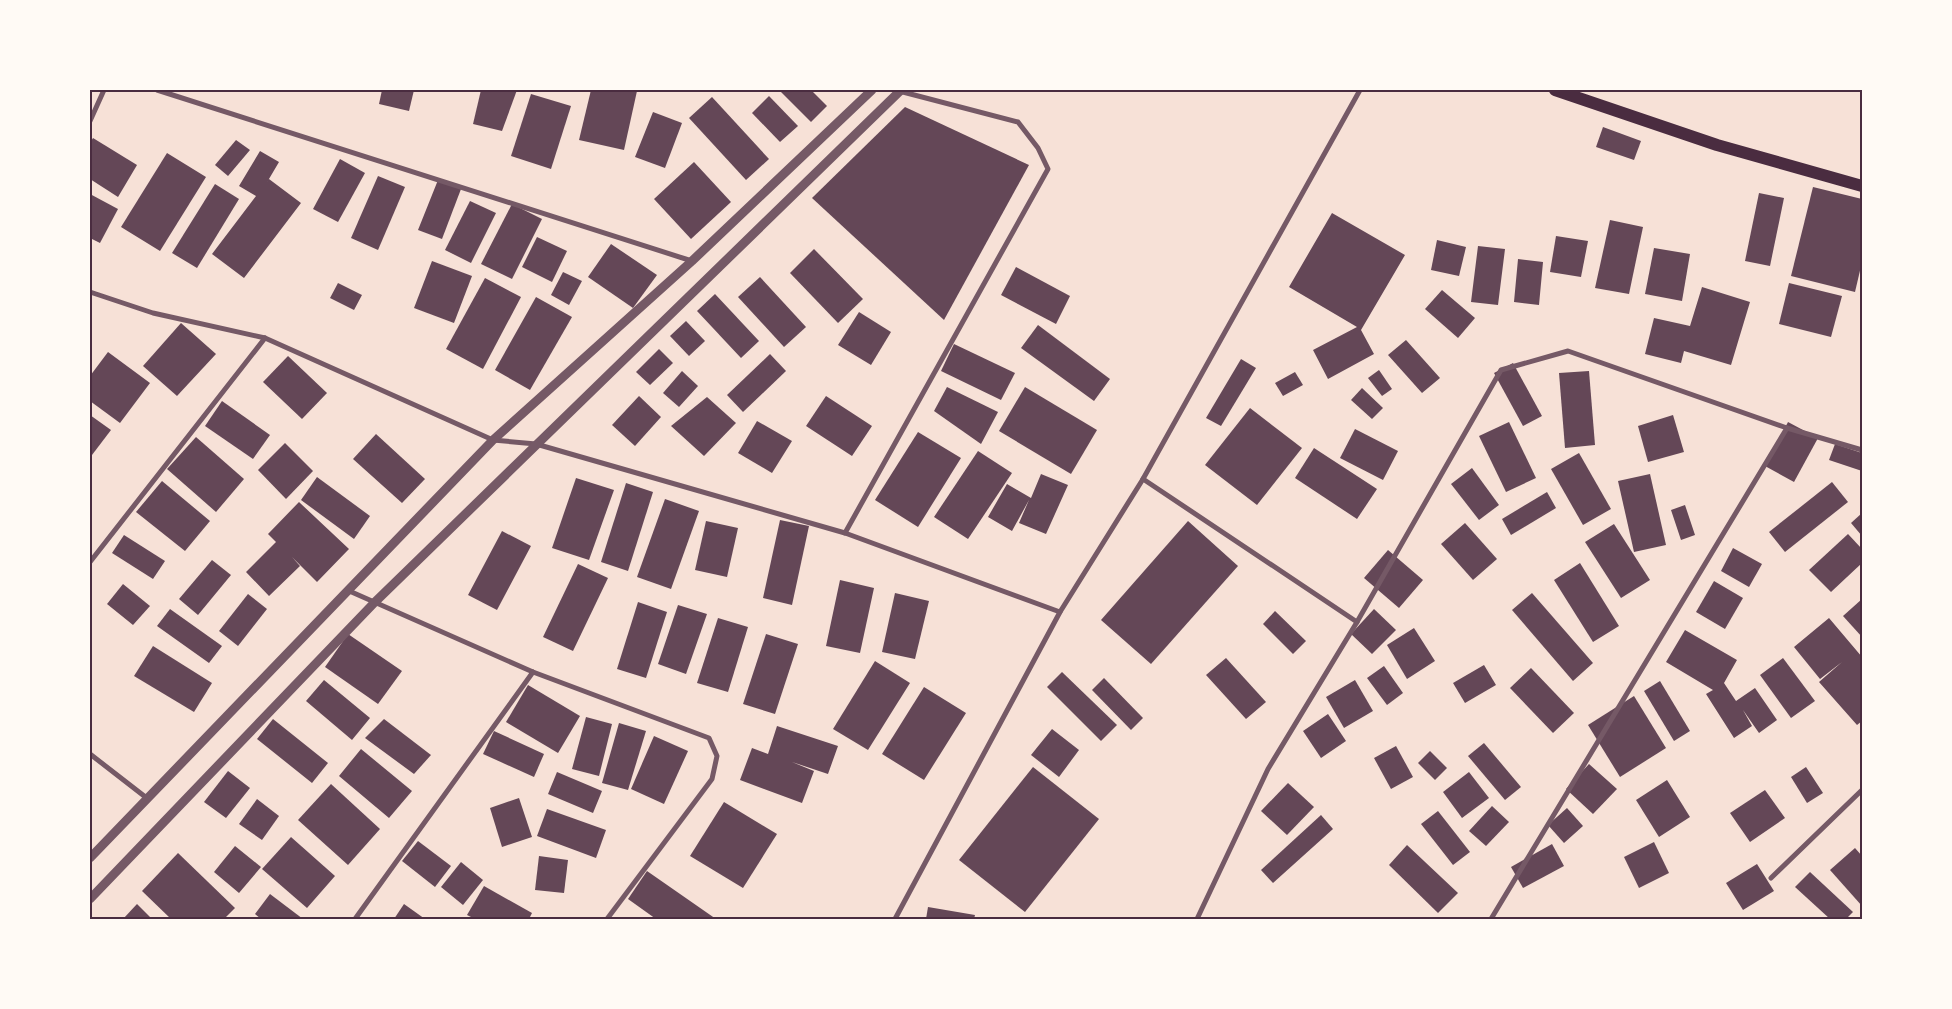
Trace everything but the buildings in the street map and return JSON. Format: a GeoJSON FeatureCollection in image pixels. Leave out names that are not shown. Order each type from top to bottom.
{"type":"FeatureCollection","features":[{"type":"Feature","properties":{"kind":"main road"},"geometry":{"type":"LineString","coordinates":[[1555,90],[1717,145],[1862,186]]}},
{"type":"Feature","properties":{"kind":"street"},"geometry":{"type":"LineString","coordinates":[[90,120],[104,90]]}},
{"type":"Feature","properties":{"kind":"street"},"geometry":{"type":"LineString","coordinates":[[157,90],[692,261]]}},
{"type":"Feature","properties":{"kind":"street"},"geometry":{"type":"LineString","coordinates":[[90,858],[493,440],[692,261],[872,90]]}},
{"type":"Feature","properties":{"kind":"street"},"geometry":{"type":"LineString","coordinates":[[895,919],[1060,612],[1143,479],[1360,90]]}},
{"type":"Feature","properties":{"kind":"street"},"geometry":{"type":"LineString","coordinates":[[90,899],[374,603],[899,91],[1018,122],[1038,148],[1048,170],[845,534]]}},
{"type":"Feature","properties":{"kind":"street"},"geometry":{"type":"LineString","coordinates":[[90,292],[153,313],[265,338],[493,440],[536,444],[845,534],[1060,612]]}},
{"type":"Feature","properties":{"kind":"street"},"geometry":{"type":"LineString","coordinates":[[90,562],[265,338]]}},
{"type":"Feature","properties":{"kind":"street"},"geometry":{"type":"LineString","coordinates":[[1197,919],[1268,769],[1357,622],[1501,370],[1568,351],[1787,428],[1862,450]]}},
{"type":"Feature","properties":{"kind":"street"},"geometry":{"type":"LineString","coordinates":[[1491,919],[1787,428]]}},
{"type":"Feature","properties":{"kind":"street"},"geometry":{"type":"LineString","coordinates":[[1143,479],[1357,622]]}},
{"type":"Feature","properties":{"kind":"street"},"geometry":{"type":"LineString","coordinates":[[347,590],[533,672],[709,738],[717,756],[712,779],[607,919]]}},
{"type":"Feature","properties":{"kind":"street"},"geometry":{"type":"LineString","coordinates":[[355,919],[533,672]]}},
{"type":"Feature","properties":{"kind":"street"},"geometry":{"type":"LineString","coordinates":[[90,754],[148,799]]}},
{"type":"Feature","properties":{"kind":"street"},"geometry":{"type":"LineString","coordinates":[[1771,878],[1862,790]]}}]}
